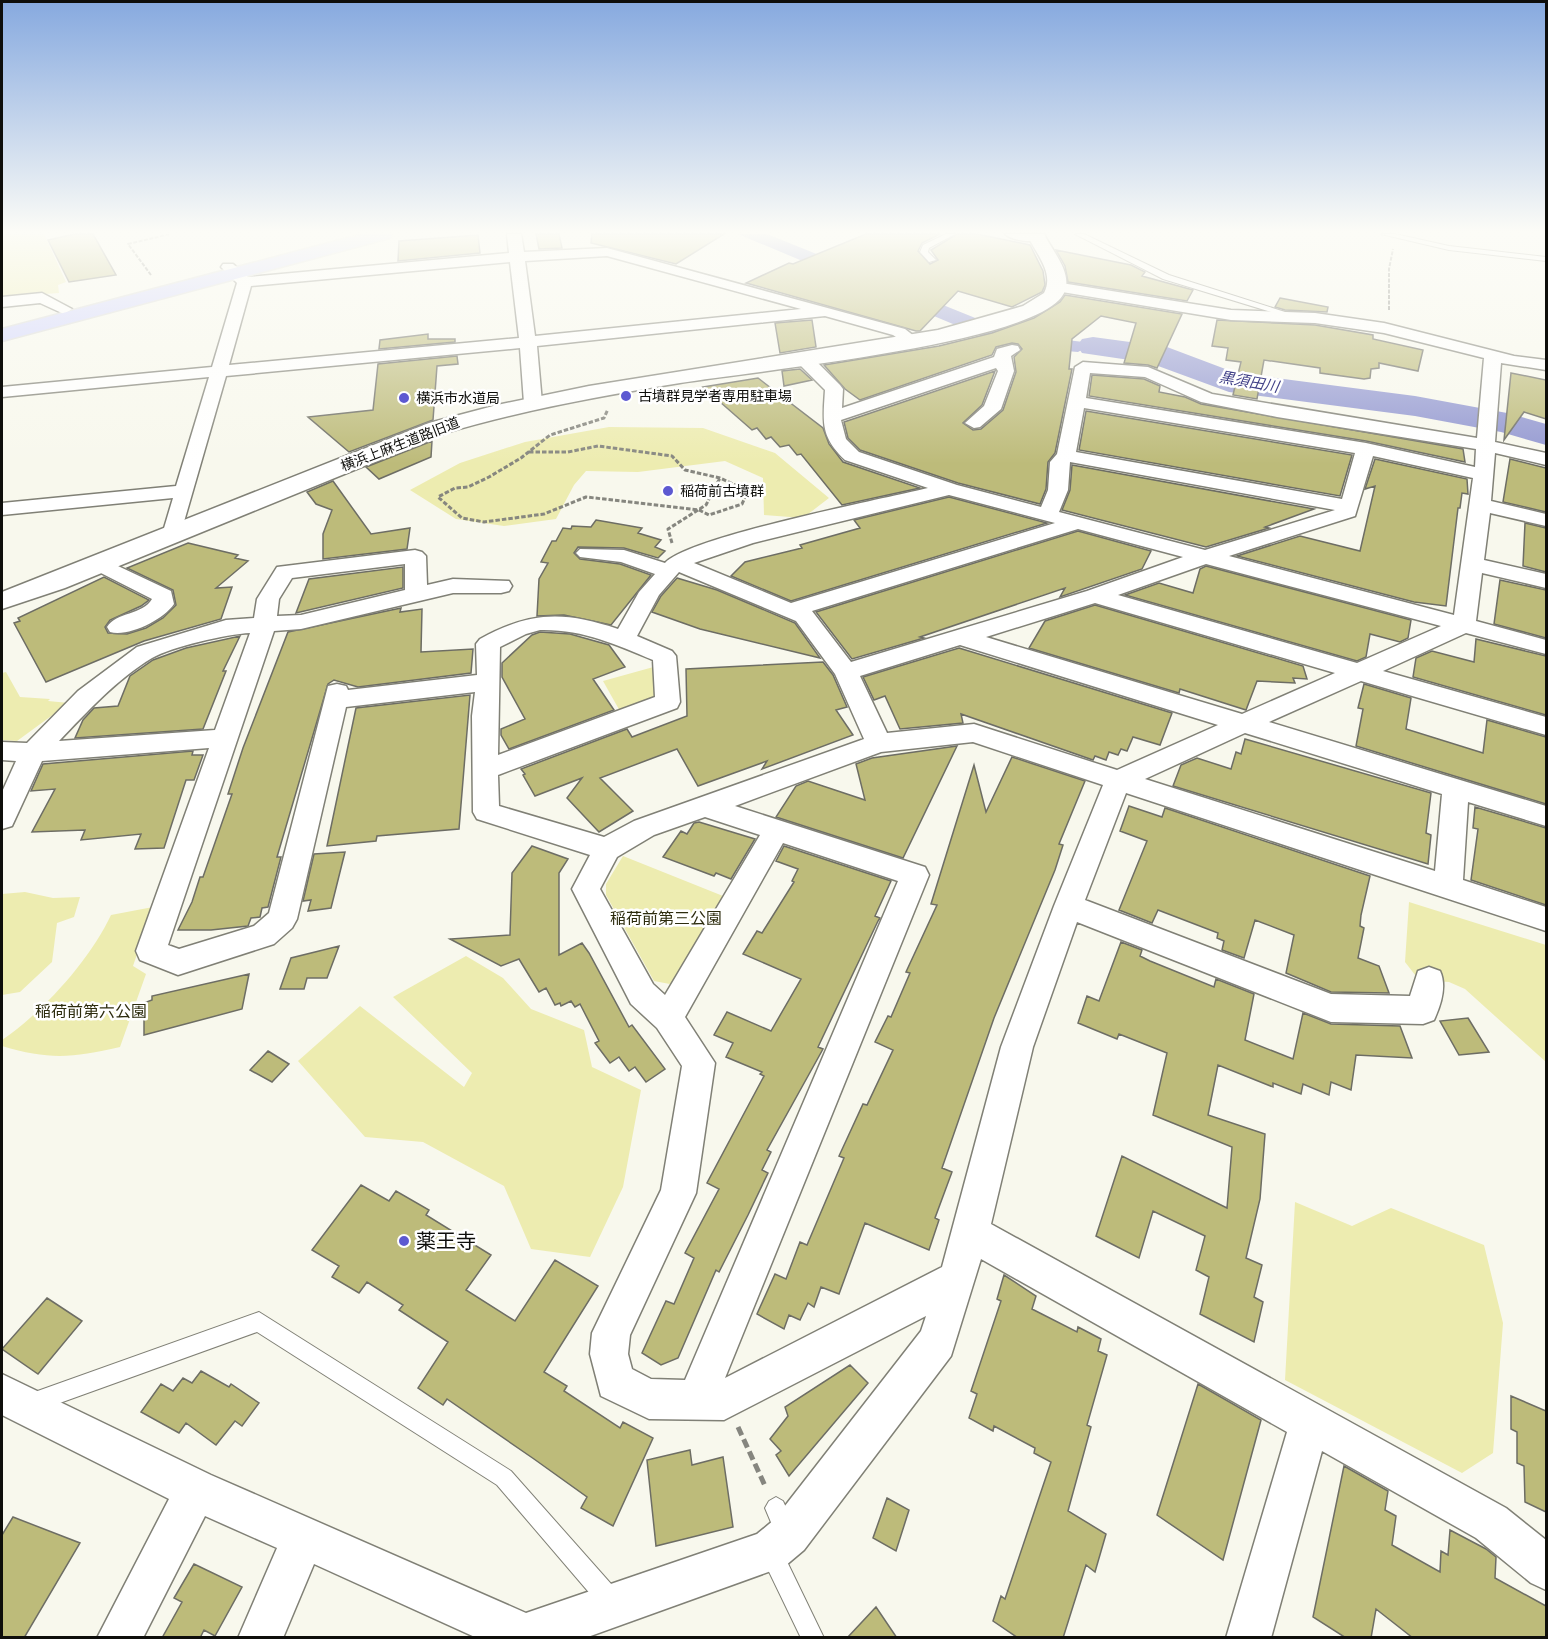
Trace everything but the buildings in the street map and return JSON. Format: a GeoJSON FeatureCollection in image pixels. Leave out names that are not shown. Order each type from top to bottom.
{"type":"FeatureCollection","features":[{"type":"Feature","properties":{"kind":"main road"},"geometry":{"type":"LineString","coordinates":[[2,325],[58,310]]}},
{"type":"Feature","properties":{"kind":"main road"},"geometry":{"type":"LineString","coordinates":[[2,335],[96,310]]}},
{"type":"Feature","properties":{"kind":"street"},"geometry":{"type":"LineString","coordinates":[[172,535],[219,371],[230,310]]}},
{"type":"Feature","properties":{"kind":"street"},"geometry":{"type":"LineString","coordinates":[[524,310],[533,403]]}},
{"type":"Feature","properties":{"kind":"street","name":"横浜上麻生道路旧道"},"geometry":{"type":"LineString","coordinates":[[2,601],[101,564],[437,428],[487,412],[684,376],[804,359],[960,331],[999,322],[1027,310]]}},
{"type":"Feature","properties":{"kind":"street"},"geometry":{"type":"LineString","coordinates":[[1203,310],[1231,315],[1300,318],[1384,328],[1514,361],[1546,365]]}},
{"type":"Feature","properties":{"kind":"street"},"geometry":{"type":"LineString","coordinates":[[2,392],[826,311],[900,332],[911,340]]}},
{"type":"Feature","properties":{"kind":"street"},"geometry":{"type":"LineString","coordinates":[[974,423],[992,409],[1006,371],[1002,360],[1003,353],[1016,349]]}},
{"type":"Feature","properties":{"kind":"street"},"geometry":{"type":"LineString","coordinates":[[1464,625],[1473,564],[1493,355]]}},
{"type":"Feature","properties":{"kind":"street"},"geometry":{"type":"LineString","coordinates":[[804,359],[834,389],[832,433],[841,447],[852,456],[950,489],[1546,647]]}},
{"type":"Feature","properties":{"kind":"street"},"geometry":{"type":"LineString","coordinates":[[833,417],[1002,360]]}},
{"type":"Feature","properties":{"kind":"street"},"geometry":{"type":"LineString","coordinates":[[1514,361],[1546,378]]}},
{"type":"Feature","properties":{"kind":"street"},"geometry":{"type":"LineString","coordinates":[[1048,514],[1058,490],[1060,462],[1066,456],[1083,367],[1148,372],[1207,398],[1277,412],[1483,466],[1546,520]]}},
{"type":"Feature","properties":{"kind":"street"},"geometry":{"type":"LineString","coordinates":[[1077,402],[1483,466],[1546,459]]}},
{"type":"Feature","properties":{"kind":"street"},"geometry":{"type":"LineString","coordinates":[[846,672],[1095,596],[1205,557],[1348,512],[1366,449]]}},
{"type":"Feature","properties":{"kind":"street"},"geometry":{"type":"LineString","coordinates":[[1066,456],[1349,507]]}},
{"type":"Feature","properties":{"kind":"street"},"geometry":{"type":"LineString","coordinates":[[624,639],[650,592],[677,564],[746,538],[950,489]]}},
{"type":"Feature","properties":{"kind":"street"},"geometry":{"type":"LineString","coordinates":[[2,509],[184,491]]}},
{"type":"Feature","properties":{"kind":"street"},"geometry":{"type":"LineString","coordinates":[[791,610],[1077,523]]}},
{"type":"Feature","properties":{"kind":"street"},"geometry":{"type":"LineString","coordinates":[[587,553],[677,564],[804,616],[846,672],[879,743]]}},
{"type":"Feature","properties":{"kind":"street"},"geometry":{"type":"LineString","coordinates":[[416,594],[415,556],[285,572],[268,599],[265,623],[151,951],[178,963],[264,935],[282,919],[337,696],[489,682]]}},
{"type":"Feature","properties":{"kind":"street"},"geometry":{"type":"LineString","coordinates":[[101,564],[163,596],[163,604],[148,615],[118,627]]}},
{"type":"Feature","properties":{"kind":"street"},"geometry":{"type":"LineString","coordinates":[[1473,564],[1546,581]]}},
{"type":"Feature","properties":{"kind":"street"},"geometry":{"type":"LineString","coordinates":[[2,819],[33,752],[87,697],[145,652],[226,627],[301,622],[453,586],[501,586]]}},
{"type":"Feature","properties":{"kind":"street"},"geometry":{"type":"LineString","coordinates":[[1095,596],[1546,726]]}},
{"type":"Feature","properties":{"kind":"street"},"geometry":{"type":"LineString","coordinates":[[486,769],[668,702],[664,656],[624,639],[566,621],[522,627],[488,644],[489,682],[484,716],[486,812],[607,849]]}},
{"type":"Feature","properties":{"kind":"street"},"geometry":{"type":"LineString","coordinates":[[13,1400],[196,1490],[525,1637],[615,1605],[778,1532],[937,1342],[971,1233],[1017,1047],[1068,906],[1118,780],[1464,625]]}},
{"type":"Feature","properties":{"kind":"street"},"geometry":{"type":"LineString","coordinates":[[960,637],[1546,816]]}},
{"type":"Feature","properties":{"kind":"street"},"geometry":{"type":"LineString","coordinates":[[956,1280],[718,1405],[649,1399],[615,1382],[609,1354],[611,1333],[678,1193],[699,1063],[668,1018],[642,994],[586,889],[607,849],[644,828],[879,743],[974,733],[1546,919]]}},
{"type":"Feature","properties":{"kind":"street"},"geometry":{"type":"LineString","coordinates":[[2,751],[33,752],[225,738]]}},
{"type":"Feature","properties":{"kind":"street"},"geometry":{"type":"LineString","coordinates":[[1448,888],[1456,789]]}},
{"type":"Feature","properties":{"kind":"street"},"geometry":{"type":"LineString","coordinates":[[704,806],[915,874],[718,1405]]}},
{"type":"Feature","properties":{"kind":"street"},"geometry":{"type":"LineString","coordinates":[[668,1018],[777,830]]}},
{"type":"Feature","properties":{"kind":"street"},"geometry":{"type":"LineString","coordinates":[[1068,906],[1331,1008],[1423,1010],[1429,980]]}},
{"type":"Feature","properties":{"kind":"street"},"geometry":{"type":"LineString","coordinates":[[971,1233],[1491,1523],[1546,1568]]}},
{"type":"Feature","properties":{"kind":"street"},"geometry":{"type":"LineString","coordinates":[[1248,1638],[1310,1423]]}},
{"type":"Feature","properties":{"kind":"street"},"geometry":{"type":"LineString","coordinates":[[119,1638],[196,1490]]}},
{"type":"Feature","properties":{"kind":"street"},"geometry":{"type":"LineString","coordinates":[[260,1638],[303,1538]]}},
{"type":"Feature","properties":{"kind":"lane"},"geometry":{"type":"LineString","coordinates":[[1275,310],[1300,318]]}},
{"type":"Feature","properties":{"kind":"lane"},"geometry":{"type":"LineString","coordinates":[[13,1400],[259,1322],[504,1478],[615,1605]]}},
{"type":"Feature","properties":{"kind":"lane"},"geometry":{"type":"LineString","coordinates":[[778,1532],[813,1638]]}},
{"type":"Feature","properties":{"kind":"path"},"geometry":{"type":"LineString","coordinates":[[1384,328],[1388,310]]}},
{"type":"Feature","properties":{"kind":"path"},"geometry":{"type":"LineString","coordinates":[[529,452],[568,452],[598,446],[672,456],[686,470],[720,478],[748,491],[742,504],[709,515],[699,510],[586,496],[544,514],[484,522],[462,518],[438,497],[455,488],[468,487],[489,477],[529,452],[550,435],[604,418],[611,403]]}},
{"type":"Feature","properties":{"kind":"path"},"geometry":{"type":"LineString","coordinates":[[677,564],[668,529],[709,504],[717,492],[720,478]]}},
{"type":"Feature","properties":{"kind":"path"},"geometry":{"type":"LineString","coordinates":[[718,1405],[778,1532]]}},
{"type":"Feature","properties":{"kind":"green space"},"geometry":{"type":"Polygon","coordinates":[[[609,427],[703,428],[775,453],[829,498],[803,518],[764,515],[763,478],[725,461],[638,472],[586,471],[574,485],[556,519],[504,526],[456,519],[410,490],[460,463],[525,442],[609,427]]]}},
{"type":"Feature","properties":{"kind":"green space"},"geometry":{"type":"Polygon","coordinates":[[[657,666],[657,698],[621,713],[603,681],[657,666]]]}},
{"type":"Feature","properties":{"kind":"green space"},"geometry":{"type":"Polygon","coordinates":[[[6,672],[20,697],[69,703],[17,741],[2,740],[2,673],[6,672]]]}},
{"type":"Feature","properties":{"kind":"green space","name":"稲荷前第三公園"},"geometry":{"type":"Polygon","coordinates":[[[623,856],[728,898],[675,985],[654,981],[606,895],[606,884],[623,856]]]}},
{"type":"Feature","properties":{"kind":"green space"},"geometry":{"type":"Polygon","coordinates":[[[25,892],[53,898],[80,897],[74,917],[57,923],[52,962],[20,992],[2,995],[2,894],[25,892]]]}},
{"type":"Feature","properties":{"kind":"green space"},"geometry":{"type":"Polygon","coordinates":[[[1409,902],[1546,945],[1546,1062],[1465,989],[1449,982],[1419,980],[1405,962],[1409,902]]]}},
{"type":"Feature","properties":{"kind":"green space","name":"稲荷前第六公園"},"geometry":{"type":"Polygon","coordinates":[[[153,907],[133,966],[146,974],[120,1047],[61,1056],[34,1054],[2,1046],[2,1040],[33,1015],[64,984],[91,950],[111,915],[153,907]]]}},
{"type":"Feature","properties":{"kind":"green space"},"geometry":{"type":"Polygon","coordinates":[[[466,956],[503,978],[531,1009],[584,1030],[592,1067],[641,1090],[623,1187],[590,1257],[531,1249],[504,1186],[423,1142],[365,1137],[298,1061],[360,1006],[464,1087],[472,1073],[393,997],[466,956]]]}},
{"type":"Feature","properties":{"kind":"green space"},"geometry":{"type":"Polygon","coordinates":[[[1295,1202],[1352,1226],[1391,1208],[1484,1245],[1503,1323],[1493,1453],[1462,1473],[1285,1380],[1295,1202]]]}},
{"type":"Feature","properties":{"kind":"water"},"geometry":{"type":"Polygon","coordinates":[[[921,310],[957,310],[1015,334],[1151,350],[1149,356],[1085,348],[1078,352],[1032,348],[984,337],[921,310]]]}},
{"type":"Feature","properties":{"kind":"waterway","name":"黒須田川"},"geometry":{"type":"LineString","coordinates":[[1093,346],[1156,354],[1229,382],[1284,391],[1415,406],[1507,423],[1546,435]]}},
{"type":"Feature","properties":{"kind":"place","name":"古墳群見学者専用駐車場"},"geometry":{"type":"Point","coordinates":[626,396]}},
{"type":"Feature","properties":{"kind":"place","name":"横浜市水道局"},"geometry":{"type":"Point","coordinates":[404,398]}},
{"type":"Feature","properties":{"kind":"place","name":"稲荷前古墳群"},"geometry":{"type":"Point","coordinates":[668,491]}},
{"type":"Feature","properties":{"kind":"place","name":"薬王寺"},"geometry":{"type":"Point","coordinates":[404,1241]}}]}
